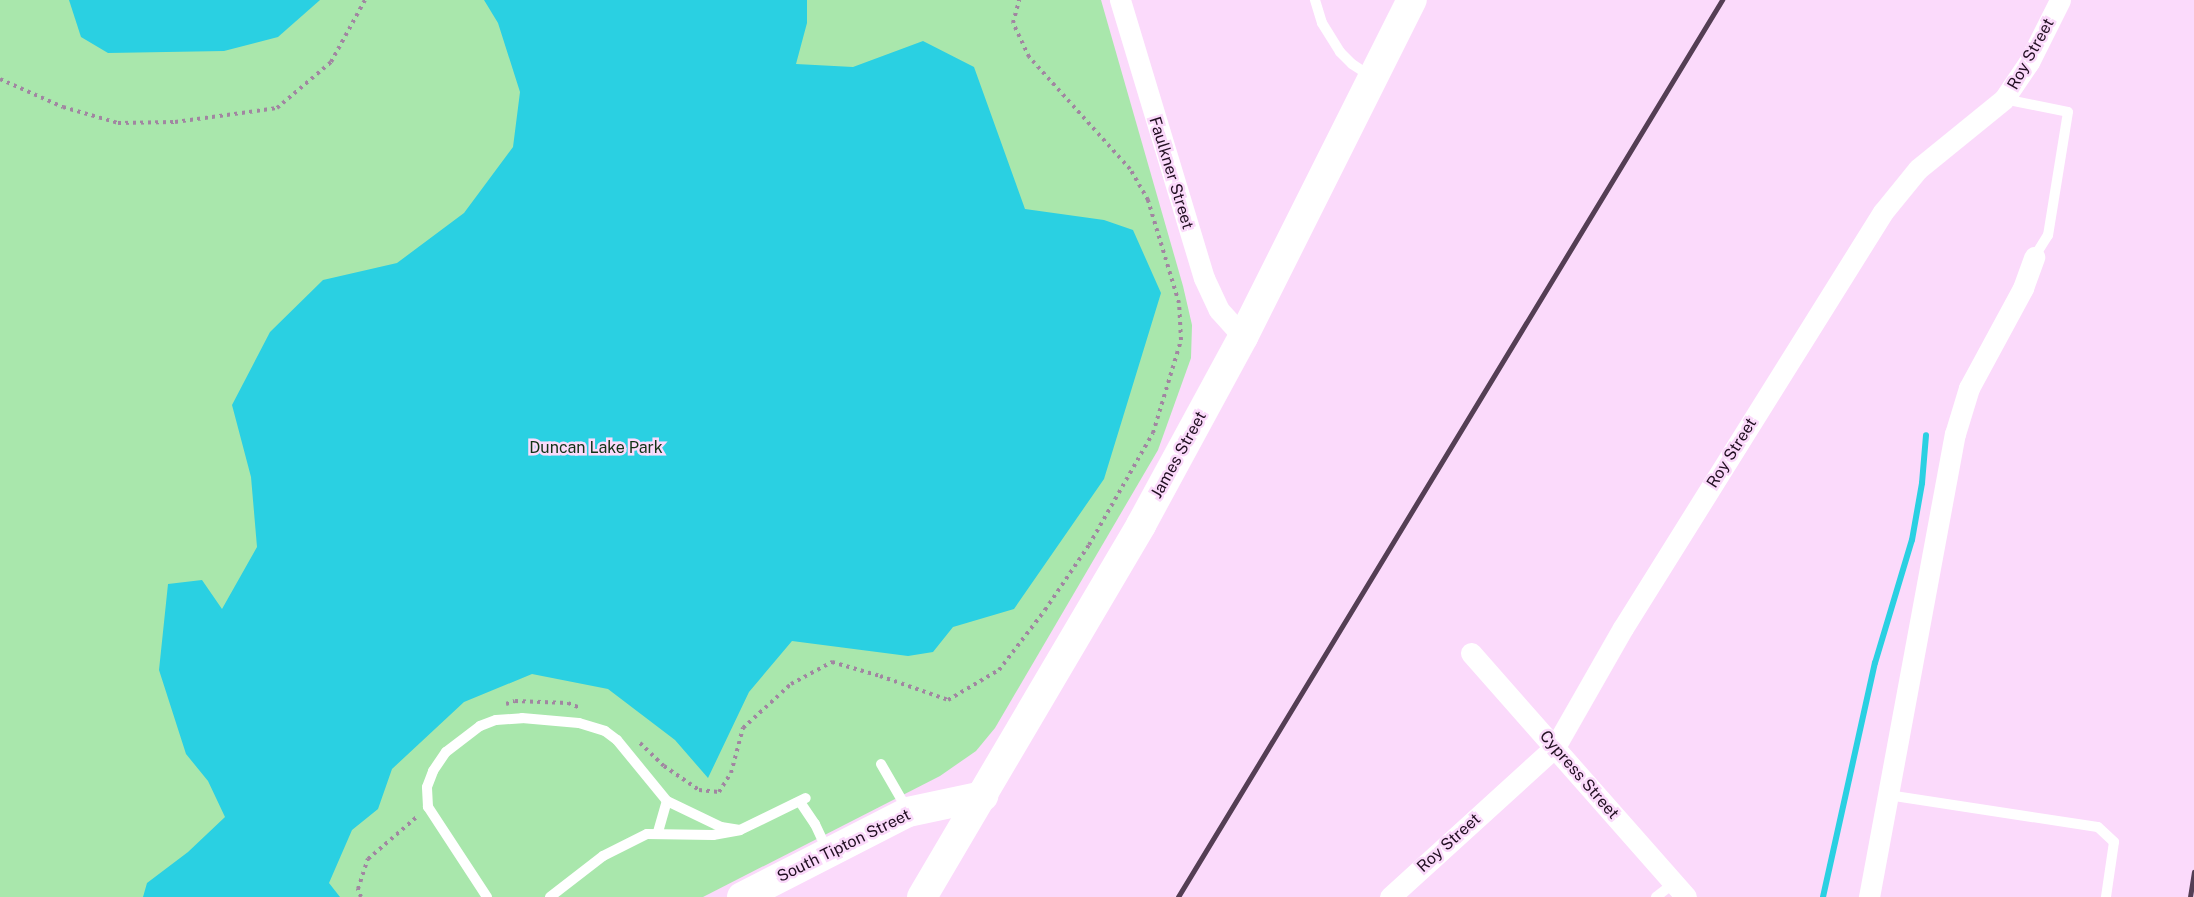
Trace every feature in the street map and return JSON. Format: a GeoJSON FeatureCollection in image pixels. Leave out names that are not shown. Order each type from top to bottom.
{"type":"FeatureCollection","features":[{"type":"Feature","properties":{"kind":"street","name":"Faulkner Street"},"geometry":{"type":"LineString","coordinates":[[1120,0],[1204,278],[1219,310],[1243,337]]}},
{"type":"Feature","properties":{"kind":"street","name":"James Street"},"geometry":{"type":"LineString","coordinates":[[922,897],[1141,525],[1243,337],[1412,0]]}},
{"type":"Feature","properties":{"kind":"street","name":"Roy Street"},"geometry":{"type":"LineString","coordinates":[[1390,897],[1554,747],[1623,628],[1883,212],[1918,169],[2004,99],[2018,82],[2060,0]]}},
{"type":"Feature","properties":{"kind":"street"},"geometry":{"type":"LineString","coordinates":[[1869,897],[1955,434],[1969,388],[2023,288],[2034,257]]}},
{"type":"Feature","properties":{"kind":"street","name":"Cypress Street"},"geometry":{"type":"LineString","coordinates":[[1471,653],[1680,890]]}},
{"type":"Feature","properties":{"kind":"street","name":"South Tipton Street"},"geometry":{"type":"LineString","coordinates":[[742,897],[908,812],[983,796]]}},
{"type":"Feature","properties":{"kind":"lane"},"geometry":{"type":"LineString","coordinates":[[1315,0],[1322,23],[1340,52],[1352,64],[1374,78]]}},
{"type":"Feature","properties":{"kind":"lane"},"geometry":{"type":"LineString","coordinates":[[2004,99],[2067,112],[2048,235],[2034,257]]}},
{"type":"Feature","properties":{"kind":"lane"},"geometry":{"type":"LineString","coordinates":[[487,897],[428,807],[427,788],[433,771],[446,752],[480,726],[496,720],[522,718],[579,723],[604,731],[617,740],[668,801],[721,827],[740,830]]}},
{"type":"Feature","properties":{"kind":"lane"},"geometry":{"type":"LineString","coordinates":[[881,764],[908,812]]}},
{"type":"Feature","properties":{"kind":"lane"},"geometry":{"type":"LineString","coordinates":[[1888,795],[2098,827],[2114,842],[2106,897]]}},
{"type":"Feature","properties":{"kind":"lane"},"geometry":{"type":"LineString","coordinates":[[550,897],[603,856],[628,841],[658,832],[687,836],[740,830],[803,800],[828,853]]}},
{"type":"Feature","properties":{"kind":"lane"},"geometry":{"type":"LineString","coordinates":[[658,832],[668,801]]}},
{"type":"Feature","properties":{"kind":"lane"},"geometry":{"type":"LineString","coordinates":[[1656,897],[1680,890]]}},
{"type":"Feature","properties":{"kind":"path"},"geometry":{"type":"LineString","coordinates":[[0,79],[63,107],[118,123],[175,122],[277,108],[331,62],[365,0]]}},
{"type":"Feature","properties":{"kind":"path"},"geometry":{"type":"LineString","coordinates":[[632,735],[664,766],[699,790],[719,792],[731,773],[743,728],[791,684],[832,662],[948,700],[999,670],[1045,610],[1083,554],[1153,433],[1181,340],[1179,303],[1148,200],[1130,169],[1029,57],[1013,23],[1019,0]]}},
{"type":"Feature","properties":{"kind":"path"},"geometry":{"type":"LineString","coordinates":[[496,708],[515,700],[568,704],[587,710]]}},
{"type":"Feature","properties":{"kind":"path"},"geometry":{"type":"LineString","coordinates":[[361,897],[358,889],[368,859],[420,814],[417,806]]}},
{"type":"Feature","properties":{"kind":"green space","name":"Duncan Lake Park"},"geometry":{"type":"Polygon","coordinates":[[[0,0],[1101,0],[1183,286],[1192,325],[1191,358],[1158,450],[995,728],[976,751],[940,776],[703,897],[0,897],[0,0]]]}},
{"type":"Feature","properties":{"kind":"water"},"geometry":{"type":"Polygon","coordinates":[[[69,0],[320,0],[278,37],[224,51],[108,53],[81,37],[69,0]]]}},
{"type":"Feature","properties":{"kind":"water"},"geometry":{"type":"Polygon","coordinates":[[[484,0],[807,0],[807,23],[796,64],[853,67],[923,41],[974,67],[1025,209],[1104,220],[1133,230],[1161,293],[1104,479],[1014,609],[953,627],[933,652],[908,656],[792,641],[749,692],[708,778],[675,740],[608,689],[532,674],[464,702],[392,769],[378,809],[352,830],[329,883],[340,897],[143,897],[147,883],[188,852],[225,817],[208,781],[186,754],[159,670],[168,584],[202,580],[222,609],[257,547],[251,477],[232,405],[270,332],[323,280],[397,263],[464,213],[513,147],[520,92],[498,23],[484,0]]]}},
{"type":"Feature","properties":{"kind":"waterway"},"geometry":{"type":"LineString","coordinates":[[1823,897],[1875,663],[1912,540],[1922,483],[1926,435]]}},
{"type":"Feature","properties":{"kind":"railway"},"geometry":{"type":"LineString","coordinates":[[1178,897],[1722,0]]}},
{"type":"Feature","properties":{"kind":"railway"},"geometry":{"type":"LineString","coordinates":[[2190,897],[2194,872]]}}]}
